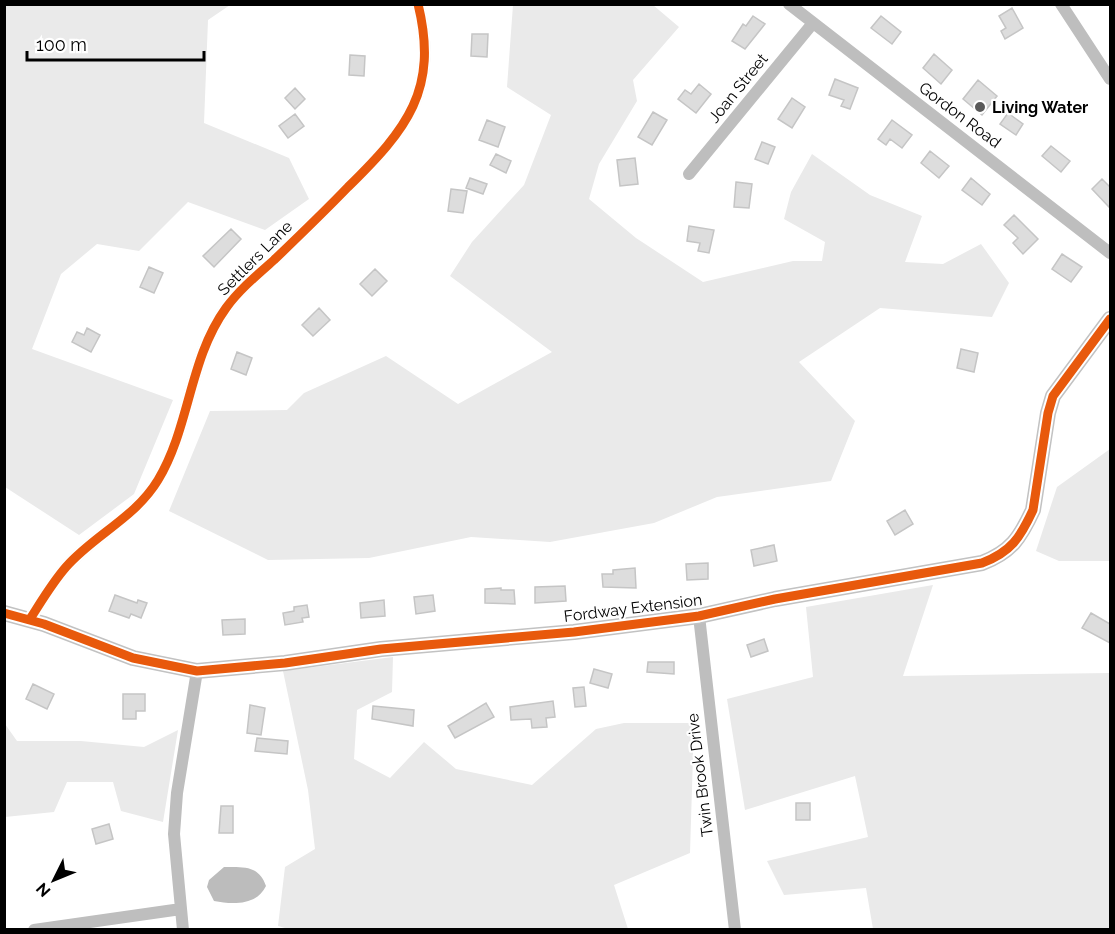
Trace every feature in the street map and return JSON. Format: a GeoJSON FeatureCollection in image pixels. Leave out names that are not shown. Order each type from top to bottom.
{"type":"FeatureCollection","features":[{"type":"Feature","properties":{"kind":"street","name":"Settlers Lane"},"geometry":{"type":"LineString","coordinates":[[30,620],[67,566],[136,508],[159,478],[174,447],[207,342],[228,306],[378,157],[404,124],[416,99],[425,59],[424,32],[418,4]]}},
{"type":"Feature","properties":{"kind":"street","name":"Gordon Road"},"geometry":{"type":"LineString","coordinates":[[789,4],[1110,253]]}},
{"type":"Feature","properties":{"kind":"street"},"geometry":{"type":"LineString","coordinates":[[1061,4],[1110,79]]}},
{"type":"Feature","properties":{"kind":"street","name":"Joan Street"},"geometry":{"type":"LineString","coordinates":[[689,174],[813,23]]}},
{"type":"Feature","properties":{"kind":"street","name":"Fordway Extension"},"geometry":{"type":"LineString","coordinates":[[4,613],[30,620],[133,658],[197,671],[285,663],[381,649],[574,632],[699,616],[775,599],[970,566],[1003,555],[1021,532],[1033,510],[1047,414],[1053,396],[1110,319]]}},
{"type":"Feature","properties":{"kind":"street","name":"Twin Brook Drive"},"geometry":{"type":"LineString","coordinates":[[699,616],[735,930]]}},
{"type":"Feature","properties":{"kind":"street"},"geometry":{"type":"LineString","coordinates":[[183,930],[174,834],[175,814],[197,671]]}},
{"type":"Feature","properties":{"kind":"street"},"geometry":{"type":"LineString","coordinates":[[34,930],[181,909]]}},
{"type":"Feature","properties":{"kind":"shaded area"},"geometry":{"type":"Polygon","coordinates":[[[5,4],[230,5],[208,20],[204,123],[289,158],[309,199],[265,230],[188,202],[139,251],[97,244],[61,274],[32,349],[173,400],[134,494],[79,535],[5,487],[5,4]]]}},
{"type":"Feature","properties":{"kind":"shaded area"},"geometry":{"type":"Polygon","coordinates":[[[513,5],[653,5],[679,27],[633,80],[637,101],[599,164],[589,199],[636,238],[703,282],[793,261],[822,261],[825,242],[784,219],[791,192],[812,154],[870,195],[922,216],[905,262],[943,264],[981,244],[1009,283],[992,317],[880,308],[799,362],[855,421],[831,481],[717,497],[654,523],[550,542],[471,537],[369,558],[268,560],[169,511],[210,411],[287,410],[304,393],[386,356],[458,404],[552,352],[450,276],[472,242],[524,185],[551,115],[507,87],[513,5]]]}},
{"type":"Feature","properties":{"kind":"shaded area"},"geometry":{"type":"Polygon","coordinates":[[[1110,449],[1110,561],[1059,561],[1036,551],[1057,487],[1110,449]]]}},
{"type":"Feature","properties":{"kind":"shaded area"},"geometry":{"type":"Polygon","coordinates":[[[933,585],[903,676],[1110,673],[1110,929],[873,929],[866,888],[784,895],[767,861],[868,837],[855,776],[745,810],[727,699],[813,677],[806,607],[933,585]]]}},
{"type":"Feature","properties":{"kind":"shaded area"},"geometry":{"type":"Polygon","coordinates":[[[393,657],[392,692],[357,710],[354,759],[390,778],[424,742],[456,769],[532,785],[596,729],[624,723],[694,723],[690,853],[614,885],[628,929],[292,930],[278,926],[285,867],[315,849],[308,790],[283,671],[393,657]]]}},
{"type":"Feature","properties":{"kind":"shaded area"},"geometry":{"type":"Polygon","coordinates":[[[5,724],[17,741],[81,741],[144,747],[178,730],[163,822],[121,811],[113,782],[67,782],[54,812],[5,817],[5,724]]]}},
{"type":"Feature","properties":{"kind":"shaded area"},"geometry":{"type":"Polygon","coordinates":[[[224,867],[244,867],[255,871],[266,886],[257,897],[251,900],[237,903],[214,901],[207,887],[209,880],[224,867]]]}},
{"type":"Feature","properties":{"kind":"building"},"geometry":{"type":"Polygon","coordinates":[[[1012,8],[1023,28],[1005,39],[1001,31],[1006,28],[999,16],[1012,8]]]}},
{"type":"Feature","properties":{"kind":"building"},"geometry":{"type":"Polygon","coordinates":[[[753,16],[765,24],[745,49],[732,41],[743,24],[746,26],[753,16]]]}},
{"type":"Feature","properties":{"kind":"building"},"geometry":{"type":"Polygon","coordinates":[[[881,16],[901,32],[892,44],[871,28],[881,16]]]}},
{"type":"Feature","properties":{"kind":"building"},"geometry":{"type":"Polygon","coordinates":[[[472,34],[488,34],[487,57],[471,56],[472,34]]]}},
{"type":"Feature","properties":{"kind":"building"},"geometry":{"type":"Polygon","coordinates":[[[934,54],[952,70],[941,84],[923,68],[934,54]]]}},
{"type":"Feature","properties":{"kind":"building"},"geometry":{"type":"Polygon","coordinates":[[[350,55],[365,56],[364,76],[349,75],[350,55]]]}},
{"type":"Feature","properties":{"kind":"building"},"geometry":{"type":"Polygon","coordinates":[[[835,79],[858,88],[850,109],[841,106],[844,100],[829,95],[835,79]]]}},
{"type":"Feature","properties":{"kind":"building","name":"Living Water"},"geometry":{"type":"Polygon","coordinates":[[[978,80],[997,96],[982,115],[963,99],[978,80]]]}},
{"type":"Feature","properties":{"kind":"building"},"geometry":{"type":"Polygon","coordinates":[[[699,84],[711,94],[696,113],[678,99],[685,90],[691,94],[699,84]]]}},
{"type":"Feature","properties":{"kind":"building"},"geometry":{"type":"Polygon","coordinates":[[[295,88],[305,99],[295,109],[285,98],[295,88]]]}},
{"type":"Feature","properties":{"kind":"building"},"geometry":{"type":"Polygon","coordinates":[[[792,98],[805,107],[792,128],[778,119],[792,98]]]}},
{"type":"Feature","properties":{"kind":"building"},"geometry":{"type":"Polygon","coordinates":[[[653,112],[667,120],[652,145],[638,137],[653,112]]]}},
{"type":"Feature","properties":{"kind":"building"},"geometry":{"type":"Polygon","coordinates":[[[1008,113],[1023,124],[1016,135],[1000,124],[1008,113]]]}},
{"type":"Feature","properties":{"kind":"building"},"geometry":{"type":"Polygon","coordinates":[[[295,114],[304,126],[288,138],[279,126],[295,114]]]}},
{"type":"Feature","properties":{"kind":"building"},"geometry":{"type":"Polygon","coordinates":[[[487,120],[505,127],[498,147],[479,140],[487,120]]]}},
{"type":"Feature","properties":{"kind":"building"},"geometry":{"type":"Polygon","coordinates":[[[892,120],[912,135],[902,148],[890,139],[886,145],[878,139],[892,120]]]}},
{"type":"Feature","properties":{"kind":"building"},"geometry":{"type":"Polygon","coordinates":[[[762,142],[775,147],[768,164],[755,159],[762,142]]]}},
{"type":"Feature","properties":{"kind":"building"},"geometry":{"type":"Polygon","coordinates":[[[1051,146],[1070,161],[1061,172],[1042,156],[1051,146]]]}},
{"type":"Feature","properties":{"kind":"building"},"geometry":{"type":"Polygon","coordinates":[[[930,151],[949,166],[939,178],[921,163],[930,151]]]}},
{"type":"Feature","properties":{"kind":"building"},"geometry":{"type":"Polygon","coordinates":[[[496,154],[511,161],[506,173],[490,165],[496,154]]]}},
{"type":"Feature","properties":{"kind":"building"},"geometry":{"type":"Polygon","coordinates":[[[635,158],[638,184],[620,186],[617,160],[635,158]]]}},
{"type":"Feature","properties":{"kind":"building"},"geometry":{"type":"Polygon","coordinates":[[[470,178],[487,184],[483,194],[466,188],[470,178]]]}},
{"type":"Feature","properties":{"kind":"building"},"geometry":{"type":"Polygon","coordinates":[[[971,178],[990,194],[982,205],[962,190],[971,178]]]}},
{"type":"Feature","properties":{"kind":"building"},"geometry":{"type":"Polygon","coordinates":[[[1102,179],[1110,187],[1110,208],[1092,189],[1102,179]]]}},
{"type":"Feature","properties":{"kind":"building"},"geometry":{"type":"Polygon","coordinates":[[[736,182],[752,184],[749,208],[734,207],[736,182]]]}},
{"type":"Feature","properties":{"kind":"building"},"geometry":{"type":"Polygon","coordinates":[[[451,189],[467,191],[463,213],[448,211],[451,189]]]}},
{"type":"Feature","properties":{"kind":"building"},"geometry":{"type":"Polygon","coordinates":[[[1014,215],[1038,239],[1023,254],[1013,243],[1018,238],[1004,225],[1014,215]]]}},
{"type":"Feature","properties":{"kind":"building"},"geometry":{"type":"Polygon","coordinates":[[[689,226],[714,230],[709,253],[698,251],[700,243],[687,241],[689,226]]]}},
{"type":"Feature","properties":{"kind":"building"},"geometry":{"type":"Polygon","coordinates":[[[231,229],[241,239],[214,267],[203,256],[231,229]]]}},
{"type":"Feature","properties":{"kind":"building"},"geometry":{"type":"Polygon","coordinates":[[[1062,254],[1082,267],[1071,282],[1052,269],[1062,254]]]}},
{"type":"Feature","properties":{"kind":"building"},"geometry":{"type":"Polygon","coordinates":[[[149,267],[163,273],[154,293],[140,287],[149,267]]]}},
{"type":"Feature","properties":{"kind":"building"},"geometry":{"type":"Polygon","coordinates":[[[375,269],[387,281],[372,296],[360,284],[375,269]]]}},
{"type":"Feature","properties":{"kind":"building"},"geometry":{"type":"Polygon","coordinates":[[[319,308],[330,320],[313,336],[302,325],[319,308]]]}},
{"type":"Feature","properties":{"kind":"building"},"geometry":{"type":"Polygon","coordinates":[[[87,328],[100,335],[91,352],[72,342],[77,332],[84,335],[87,328]]]}},
{"type":"Feature","properties":{"kind":"building"},"geometry":{"type":"Polygon","coordinates":[[[961,349],[978,353],[974,372],[957,368],[961,349]]]}},
{"type":"Feature","properties":{"kind":"building"},"geometry":{"type":"Polygon","coordinates":[[[237,352],[252,358],[246,375],[231,369],[237,352]]]}},
{"type":"Feature","properties":{"kind":"building"},"geometry":{"type":"Polygon","coordinates":[[[905,510],[913,524],[895,535],[887,521],[905,510]]]}},
{"type":"Feature","properties":{"kind":"building"},"geometry":{"type":"Polygon","coordinates":[[[774,545],[777,561],[754,566],[751,550],[774,545]]]}},
{"type":"Feature","properties":{"kind":"building"},"geometry":{"type":"Polygon","coordinates":[[[708,563],[708,579],[687,580],[686,564],[708,563]]]}},
{"type":"Feature","properties":{"kind":"building"},"geometry":{"type":"Polygon","coordinates":[[[635,568],[636,588],[603,587],[602,574],[613,574],[613,570],[635,568]]]}},
{"type":"Feature","properties":{"kind":"building"},"geometry":{"type":"Polygon","coordinates":[[[565,586],[566,601],[535,603],[535,587],[565,586]]]}},
{"type":"Feature","properties":{"kind":"building"},"geometry":{"type":"Polygon","coordinates":[[[501,588],[501,590],[514,590],[515,604],[485,603],[485,589],[501,588]]]}},
{"type":"Feature","properties":{"kind":"building"},"geometry":{"type":"Polygon","coordinates":[[[115,595],[137,603],[138,600],[147,603],[141,618],[131,614],[129,618],[109,611],[115,595]]]}},
{"type":"Feature","properties":{"kind":"building"},"geometry":{"type":"Polygon","coordinates":[[[433,595],[435,611],[416,614],[414,597],[433,595]]]}},
{"type":"Feature","properties":{"kind":"building"},"geometry":{"type":"Polygon","coordinates":[[[384,600],[385,616],[361,618],[360,603],[384,600]]]}},
{"type":"Feature","properties":{"kind":"building"},"geometry":{"type":"Polygon","coordinates":[[[307,605],[309,617],[302,618],[303,622],[285,625],[283,613],[294,611],[294,607],[307,605]]]}},
{"type":"Feature","properties":{"kind":"building"},"geometry":{"type":"Polygon","coordinates":[[[1091,613],[1110,624],[1110,643],[1082,628],[1091,613]]]}},
{"type":"Feature","properties":{"kind":"building"},"geometry":{"type":"Polygon","coordinates":[[[245,619],[245,634],[223,635],[222,620],[245,619]]]}},
{"type":"Feature","properties":{"kind":"building"},"geometry":{"type":"Polygon","coordinates":[[[764,639],[768,651],[751,657],[747,645],[764,639]]]}},
{"type":"Feature","properties":{"kind":"building"},"geometry":{"type":"Polygon","coordinates":[[[648,662],[674,662],[674,674],[647,672],[648,662]]]}},
{"type":"Feature","properties":{"kind":"building"},"geometry":{"type":"Polygon","coordinates":[[[594,669],[612,674],[608,688],[590,683],[594,669]]]}},
{"type":"Feature","properties":{"kind":"building"},"geometry":{"type":"Polygon","coordinates":[[[33,684],[54,694],[47,709],[26,699],[33,684]]]}},
{"type":"Feature","properties":{"kind":"building"},"geometry":{"type":"Polygon","coordinates":[[[584,687],[586,706],[575,707],[573,688],[584,687]]]}},
{"type":"Feature","properties":{"kind":"building"},"geometry":{"type":"Polygon","coordinates":[[[123,694],[145,694],[145,711],[136,711],[136,719],[123,719],[123,694]]]}},
{"type":"Feature","properties":{"kind":"building"},"geometry":{"type":"Polygon","coordinates":[[[553,701],[555,717],[546,718],[547,727],[532,728],[531,719],[511,720],[510,707],[553,701]]]}},
{"type":"Feature","properties":{"kind":"building"},"geometry":{"type":"Polygon","coordinates":[[[486,703],[494,717],[455,738],[448,726],[486,703]]]}},
{"type":"Feature","properties":{"kind":"building"},"geometry":{"type":"Polygon","coordinates":[[[250,705],[265,708],[261,735],[247,733],[250,705]]]}},
{"type":"Feature","properties":{"kind":"building"},"geometry":{"type":"Polygon","coordinates":[[[373,706],[414,710],[413,726],[372,719],[373,706]]]}},
{"type":"Feature","properties":{"kind":"building"},"geometry":{"type":"Polygon","coordinates":[[[257,738],[288,741],[287,754],[255,751],[257,738]]]}},
{"type":"Feature","properties":{"kind":"building"},"geometry":{"type":"Polygon","coordinates":[[[796,803],[810,803],[810,820],[796,820],[796,803]]]}},
{"type":"Feature","properties":{"kind":"building"},"geometry":{"type":"Polygon","coordinates":[[[221,806],[233,806],[233,833],[219,833],[221,806]]]}},
{"type":"Feature","properties":{"kind":"building"},"geometry":{"type":"Polygon","coordinates":[[[109,824],[113,839],[96,844],[92,829],[109,824]]]}},
{"type":"Feature","properties":{"kind":"cycle path"},"geometry":{"type":"LineString","coordinates":[[30,619],[66,567],[138,505],[158,480],[177,438],[204,349],[226,308],[242,289],[369,166],[402,126],[421,84],[424,61],[423,34],[418,4]]}},
{"type":"Feature","properties":{"kind":"cycle path"},"geometry":{"type":"LineString","coordinates":[[4,613],[44,624],[133,658],[197,671],[285,663],[381,649],[574,632],[699,616],[775,599],[982,563],[992,559],[1014,543],[1028,520],[1033,510],[1048,413],[1053,396],[1110,319]]}},
{"type":"Feature","properties":{"kind":"place","name":"Living Water"},"geometry":{"type":"Point","coordinates":[980,107]}}]}
